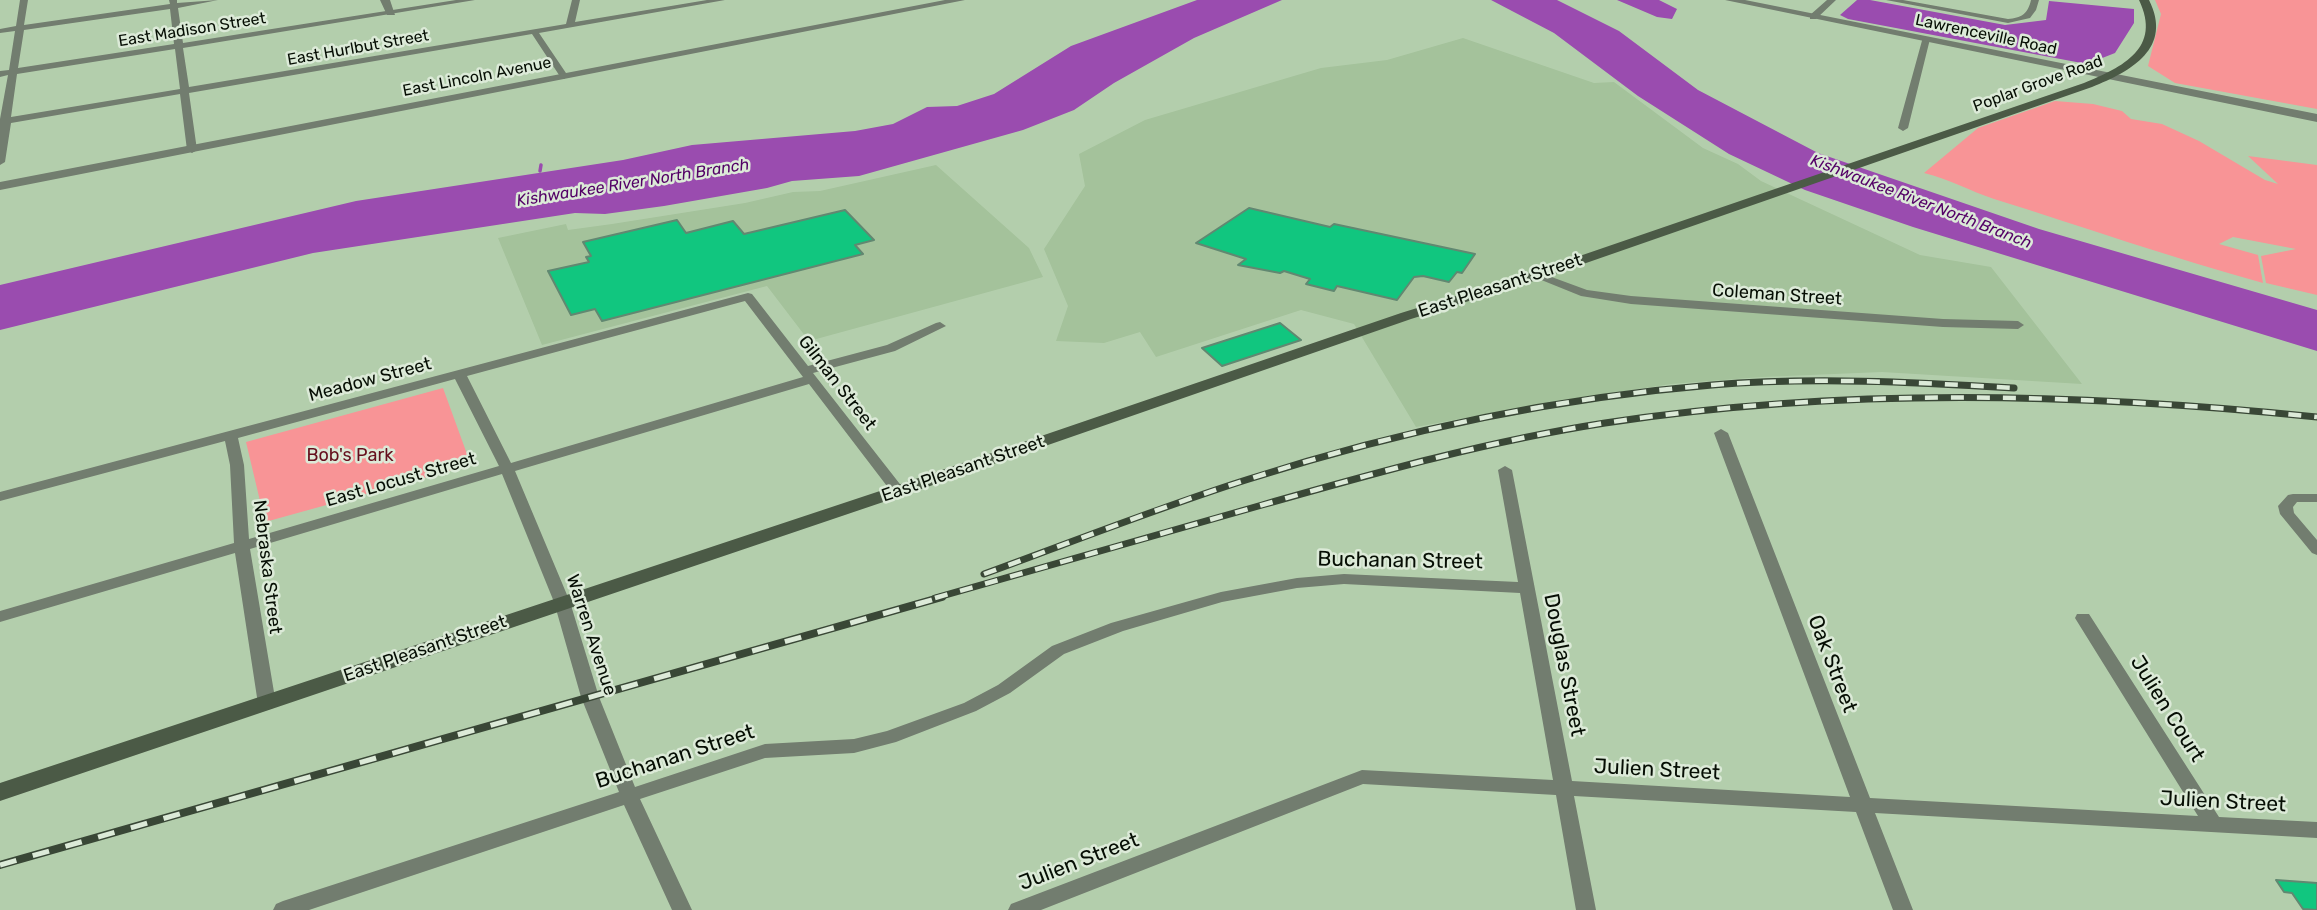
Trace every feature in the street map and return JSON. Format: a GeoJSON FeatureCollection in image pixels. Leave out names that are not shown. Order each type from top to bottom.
{"type":"FeatureCollection","features":[{"type":"Feature","properties":{"kind":"main road","name":"Poplar Grove Road"},"geometry":{"type":"LineString","coordinates":[[1924,141],[2108,77],[2128,64],[2151,41],[2153,19],[2144,0]]}},
{"type":"Feature","properties":{"kind":"main road","name":"East Pleasant Street"},"geometry":{"type":"LineString","coordinates":[[0,792],[898,491],[1406,316],[1538,275],[1924,141]]}},
{"type":"Feature","properties":{"kind":"street"},"geometry":{"type":"LineString","coordinates":[[0,162],[3,122],[14,71],[24,0]]}},
{"type":"Feature","properties":{"kind":"street"},"geometry":{"type":"LineString","coordinates":[[0,31],[174,3],[214,0]]}},
{"type":"Feature","properties":{"kind":"street"},"geometry":{"type":"LineString","coordinates":[[385,0],[391,13]]}},
{"type":"Feature","properties":{"kind":"street","name":"East Madison Street"},"geometry":{"type":"LineString","coordinates":[[0,74],[471,0]]}},
{"type":"Feature","properties":{"kind":"street"},"geometry":{"type":"LineString","coordinates":[[570,26],[576,0]]}},
{"type":"Feature","properties":{"kind":"street","name":"East Hurlbut Street"},"geometry":{"type":"LineString","coordinates":[[3,122],[721,0]]}},
{"type":"Feature","properties":{"kind":"street","name":"East Lincoln Avenue"},"geometry":{"type":"LineString","coordinates":[[0,186],[960,0]]}},
{"type":"Feature","properties":{"kind":"street","name":"Lawrenceville Road"},"geometry":{"type":"LineString","coordinates":[[1730,0],[2317,118]]}},
{"type":"Feature","properties":{"kind":"street"},"geometry":{"type":"LineString","coordinates":[[1813,17],[1832,0]]}},
{"type":"Feature","properties":{"kind":"street"},"geometry":{"type":"LineString","coordinates":[[1890,0],[2008,21],[2028,18],[2034,10],[2035,0]]}},
{"type":"Feature","properties":{"kind":"street"},"geometry":{"type":"LineString","coordinates":[[174,3],[192,150]]}},
{"type":"Feature","properties":{"kind":"street"},"geometry":{"type":"LineString","coordinates":[[535,33],[564,76]]}},
{"type":"Feature","properties":{"kind":"street"},"geometry":{"type":"LineString","coordinates":[[1903,128],[1926,39]]}},
{"type":"Feature","properties":{"kind":"street"},"geometry":{"type":"LineString","coordinates":[[2128,64],[2134,74],[2142,79],[2171,90]]}},
{"type":"Feature","properties":{"kind":"street","name":"Coleman Street"},"geometry":{"type":"LineString","coordinates":[[1538,275],[1585,293],[1631,300],[1985,326],[2018,325]]}},
{"type":"Feature","properties":{"kind":"street","name":"Gilman Street"},"geometry":{"type":"LineString","coordinates":[[748,297],[898,491]]}},
{"type":"Feature","properties":{"kind":"street","name":"Meadow Street"},"geometry":{"type":"LineString","coordinates":[[0,498],[748,297]]}},
{"type":"Feature","properties":{"kind":"street","name":"East Locust Street"},"geometry":{"type":"LineString","coordinates":[[0,617],[507,469],[891,348],[940,326]]}},
{"type":"Feature","properties":{"kind":"street","name":"Warren Avenue"},"geometry":{"type":"LineString","coordinates":[[459,374],[507,469],[562,602],[590,697],[629,795],[682,910]]}},
{"type":"Feature","properties":{"kind":"street","name":"Oak Street"},"geometry":{"type":"LineString","coordinates":[[1721,433],[1903,910]]}},
{"type":"Feature","properties":{"kind":"street","name":"Nebraska Street"},"geometry":{"type":"LineString","coordinates":[[230,435],[237,465],[242,546],[267,704]]}},
{"type":"Feature","properties":{"kind":"street","name":"Douglas Street"},"geometry":{"type":"LineString","coordinates":[[1505,470],[1586,910]]}},
{"type":"Feature","properties":{"kind":"street"},"geometry":{"type":"LineString","coordinates":[[2317,498],[2293,498],[2285,506],[2287,514],[2317,550]]}},
{"type":"Feature","properties":{"kind":"street","name":"Buchanan Street"},"geometry":{"type":"LineString","coordinates":[[283,910],[765,751],[854,746],[890,737],[970,707],[1004,689],[1058,650],[1117,627],[1221,597],[1297,583],[1345,579],[1526,588]]}},
{"type":"Feature","properties":{"kind":"street","name":"Julien Court"},"geometry":{"type":"LineString","coordinates":[[2083,618],[2214,825]]}},
{"type":"Feature","properties":{"kind":"street","name":"Julien Street"},"geometry":{"type":"LineString","coordinates":[[1018,910],[1362,777],[2317,830]]}},
{"type":"Feature","properties":{"kind":"shaded area"},"geometry":{"type":"Polygon","coordinates":[[[1463,38],[1594,83],[1614,82],[1703,148],[1738,164],[1761,181],[1920,255],[1991,267],[2082,384],[1882,372],[1762,377],[1671,384],[1416,427],[1354,324],[1301,310],[1156,357],[1140,332],[1104,343],[1056,341],[1068,306],[1044,249],[1085,186],[1079,154],[1145,120],[1321,68],[1387,60],[1463,38]]]}},
{"type":"Feature","properties":{"kind":"shaded area"},"geometry":{"type":"Polygon","coordinates":[[[936,165],[1029,248],[1043,277],[809,341],[767,286],[542,345],[498,238],[566,224],[568,230],[745,203],[793,192],[820,191],[936,165]]]}},
{"type":"Feature","properties":{"kind":"green space"},"geometry":{"type":"Polygon","coordinates":[[[2155,0],[2317,0],[2317,109],[2175,83],[2148,66],[2161,14],[2155,0]]]}},
{"type":"Feature","properties":{"kind":"green space"},"geometry":{"type":"Polygon","coordinates":[[[2055,101],[2093,104],[2122,111],[2131,119],[2162,124],[2199,141],[2265,180],[2278,184],[2248,156],[2317,165],[2317,295],[2266,283],[2261,256],[2296,249],[2233,237],[2219,244],[2258,255],[2263,283],[1994,199],[1924,173],[1978,128],[2055,101]]]}},
{"type":"Feature","properties":{"kind":"green space","name":"Bob's Park"},"geometry":{"type":"Polygon","coordinates":[[[443,388],[471,465],[265,522],[246,442],[443,388]]]}},
{"type":"Feature","properties":{"kind":"water","name":"Kishwaukee River North Branch"},"geometry":{"type":"Polygon","coordinates":[[[1197,0],[1282,0],[1194,38],[1114,83],[1074,110],[1023,130],[859,176],[792,181],[664,206],[605,214],[575,213],[313,253],[0,330],[0,285],[356,201],[623,160],[692,145],[855,131],[893,124],[927,107],[957,106],[994,94],[1071,46],[1197,0]]]}},
{"type":"Feature","properties":{"kind":"water","name":"Kishwaukee River North Branch"},"geometry":{"type":"Polygon","coordinates":[[[1491,0],[1557,0],[1619,31],[1698,90],[1818,153],[2039,229],[2317,310],[2317,351],[1913,227],[1805,190],[1729,154],[1638,96],[1554,33],[1491,0]]]}},
{"type":"Feature","properties":{"kind":"water"},"geometry":{"type":"Polygon","coordinates":[[[1617,0],[1659,0],[1677,9],[1672,19],[1657,17],[1617,0]]]}},
{"type":"Feature","properties":{"kind":"water"},"geometry":{"type":"Polygon","coordinates":[[[1857,0],[1870,0],[2005,25],[2046,20],[2049,1],[2134,9],[2134,23],[2115,53],[2087,64],[1848,19],[1840,15],[1857,0]]]}},
{"type":"Feature","properties":{"kind":"building"},"geometry":{"type":"Polygon","coordinates":[[[1249,208],[1330,227],[1334,224],[1475,254],[1462,273],[1457,272],[1449,282],[1423,276],[1414,277],[1397,300],[1337,286],[1334,291],[1306,284],[1310,279],[1284,271],[1280,273],[1238,265],[1246,259],[1196,243],[1249,208]]]}},
{"type":"Feature","properties":{"kind":"building"},"geometry":{"type":"Polygon","coordinates":[[[845,210],[874,240],[855,245],[863,254],[602,321],[595,309],[571,315],[548,271],[589,262],[586,257],[591,256],[583,242],[677,220],[686,233],[733,221],[744,234],[845,210]]]}},
{"type":"Feature","properties":{"kind":"building"},"geometry":{"type":"Polygon","coordinates":[[[1280,323],[1301,340],[1222,366],[1202,348],[1280,323]]]}},
{"type":"Feature","properties":{"kind":"building"},"geometry":{"type":"Polygon","coordinates":[[[2276,880],[2317,883],[2317,910],[2303,909],[2292,893],[2284,892],[2276,880]]]}},
{"type":"Feature","properties":{"kind":"waterway"},"geometry":{"type":"LineString","coordinates":[[540,171],[541,165]]}},
{"type":"Feature","properties":{"kind":"railway"},"geometry":{"type":"LineString","coordinates":[[984,574],[1182,501],[1305,462],[1420,432],[1536,408],[1653,391],[1787,381],[1863,381],[2014,388]]}},
{"type":"Feature","properties":{"kind":"railway"},"geometry":{"type":"LineString","coordinates":[[935,598],[1304,493],[1475,448],[1561,430],[1694,411],[1872,399],[1961,398],[2139,403],[2317,417]]}},
{"type":"Feature","properties":{"kind":"railway"},"geometry":{"type":"LineString","coordinates":[[0,865],[942,597]]}}]}
